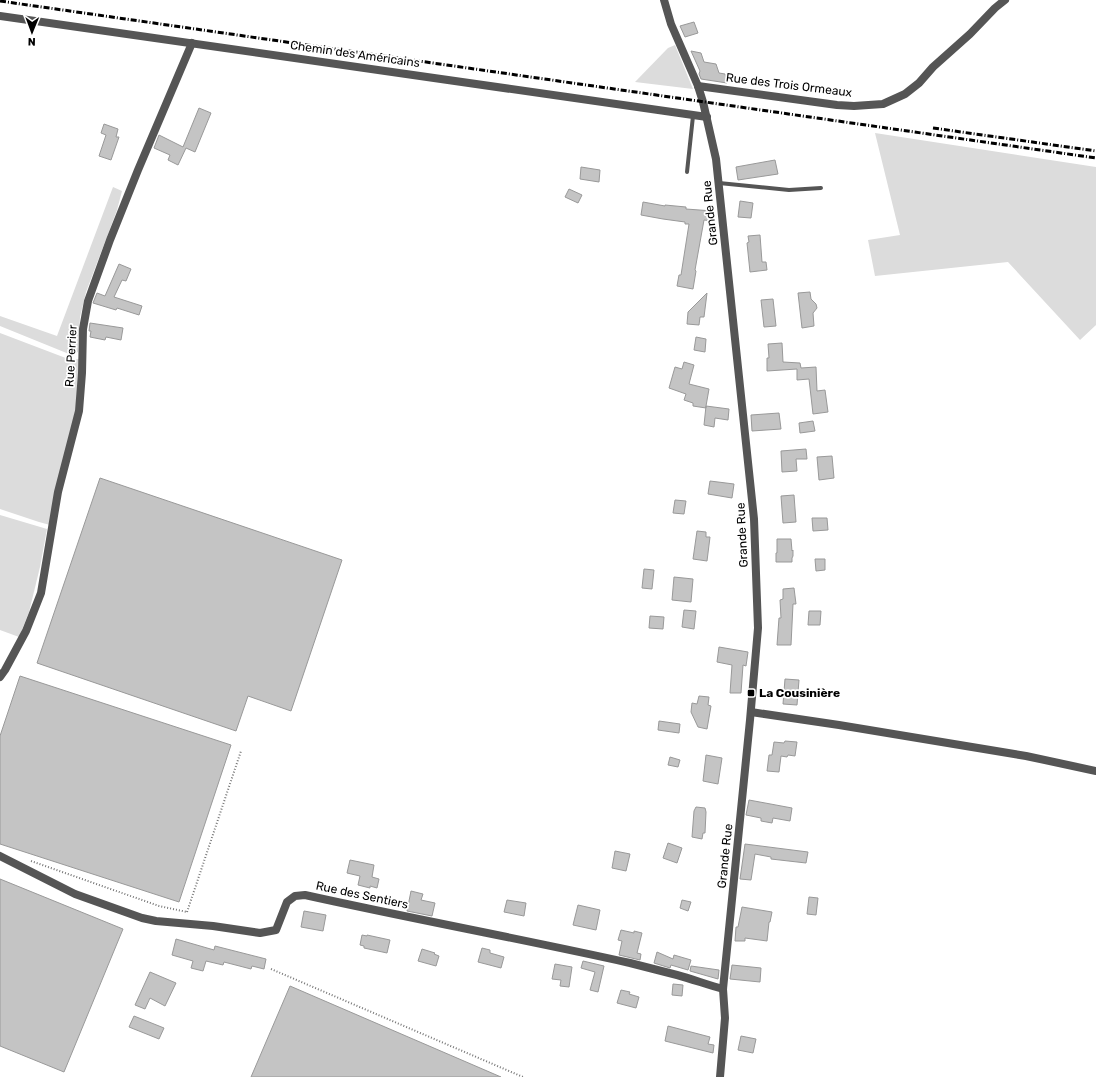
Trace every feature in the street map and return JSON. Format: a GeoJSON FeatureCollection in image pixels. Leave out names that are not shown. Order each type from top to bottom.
{"type":"FeatureCollection","features":[{"type":"Feature","properties":{"kind":"street","name":"Grande Rue"},"geometry":{"type":"LineString","coordinates":[[664,0],[671,24],[698,86],[707,117],[716,159],[754,519],[758,628],[723,988],[725,1018],[720,1077]]}},
{"type":"Feature","properties":{"kind":"street","name":"Rue des Trois Ormeaux"},"geometry":{"type":"LineString","coordinates":[[698,86],[837,105],[854,106],[882,104],[905,94],[1005,0]]}},
{"type":"Feature","properties":{"kind":"street","name":"Chemin des Américains"},"geometry":{"type":"LineString","coordinates":[[0,16],[707,117]]}},
{"type":"Feature","properties":{"kind":"street","name":"Rue Perrier"},"geometry":{"type":"LineString","coordinates":[[0,677],[26,632],[41,593],[58,492],[79,411],[83,329],[88,302],[110,240],[138,170],[192,43]]}},
{"type":"Feature","properties":{"kind":"street"},"geometry":{"type":"LineString","coordinates":[[751,712],[1002,752],[1096,771]]}},
{"type":"Feature","properties":{"kind":"street","name":"Rue des Sentiers"},"geometry":{"type":"LineString","coordinates":[[0,856],[75,894],[142,918],[260,933],[276,930],[287,902],[295,896],[305,895],[632,964],[723,988]]}},
{"type":"Feature","properties":{"kind":"lane"},"geometry":{"type":"LineString","coordinates":[[687,172],[693,116]]}},
{"type":"Feature","properties":{"kind":"lane"},"geometry":{"type":"LineString","coordinates":[[719,183],[789,190],[821,188]]}},
{"type":"Feature","properties":{"kind":"path"},"geometry":{"type":"LineString","coordinates":[[184,923],[241,751]]}},
{"type":"Feature","properties":{"kind":"path"},"geometry":{"type":"LineString","coordinates":[[29,860],[159,906],[187,912]]}},
{"type":"Feature","properties":{"kind":"path"},"geometry":{"type":"LineString","coordinates":[[271,969],[523,1077]]}},
{"type":"Feature","properties":{"kind":"shaded area"},"geometry":{"type":"Polygon","coordinates":[[[675,45],[693,89],[635,82],[668,48],[675,45]]]}},
{"type":"Feature","properties":{"kind":"shaded area"},"geometry":{"type":"Polygon","coordinates":[[[875,133],[1096,167],[1096,325],[1080,340],[1008,262],[875,276],[868,240],[900,235],[875,133]]]}},
{"type":"Feature","properties":{"kind":"shaded area"},"geometry":{"type":"Polygon","coordinates":[[[113,187],[122,191],[117,210],[86,292],[80,317],[78,352],[69,354],[0,326],[0,316],[57,336],[113,187]]]}},
{"type":"Feature","properties":{"kind":"shaded area"},"geometry":{"type":"Polygon","coordinates":[[[0,333],[71,360],[79,359],[76,408],[50,525],[0,509],[0,333]]]}},
{"type":"Feature","properties":{"kind":"shaded area"},"geometry":{"type":"Polygon","coordinates":[[[0,515],[47,529],[40,567],[29,612],[19,637],[0,630],[0,515]]]}},
{"type":"Feature","properties":{"kind":"building"},"geometry":{"type":"Polygon","coordinates":[[[694,22],[698,33],[685,37],[680,26],[694,22]]]}},
{"type":"Feature","properties":{"kind":"building"},"geometry":{"type":"Polygon","coordinates":[[[691,51],[701,53],[704,62],[716,64],[719,73],[725,74],[727,83],[701,79],[699,74],[700,71],[691,51]]]}},
{"type":"Feature","properties":{"kind":"building"},"geometry":{"type":"Polygon","coordinates":[[[199,108],[211,113],[195,152],[186,148],[178,165],[168,160],[170,155],[154,148],[159,135],[183,147],[199,108]]]}},
{"type":"Feature","properties":{"kind":"building"},"geometry":{"type":"Polygon","coordinates":[[[104,124],[118,129],[116,137],[119,137],[111,160],[99,156],[106,135],[101,133],[104,124]]]}},
{"type":"Feature","properties":{"kind":"building"},"geometry":{"type":"Polygon","coordinates":[[[775,160],[778,174],[738,180],[736,167],[775,160]]]}},
{"type":"Feature","properties":{"kind":"building"},"geometry":{"type":"Polygon","coordinates":[[[581,167],[600,170],[599,182],[580,179],[581,167]]]}},
{"type":"Feature","properties":{"kind":"building"},"geometry":{"type":"Polygon","coordinates":[[[569,189],[582,195],[578,203],[565,197],[569,189]]]}},
{"type":"Feature","properties":{"kind":"building"},"geometry":{"type":"Polygon","coordinates":[[[740,201],[753,203],[751,218],[738,217],[740,201]]]}},
{"type":"Feature","properties":{"kind":"building"},"geometry":{"type":"Polygon","coordinates":[[[643,202],[665,206],[686,207],[686,209],[713,211],[712,221],[704,220],[693,289],[677,286],[679,275],[681,275],[689,224],[685,224],[685,222],[641,215],[643,202]]]}},
{"type":"Feature","properties":{"kind":"building"},"geometry":{"type":"Polygon","coordinates":[[[760,235],[762,262],[766,262],[767,270],[750,272],[747,243],[749,242],[748,236],[760,235]]]}},
{"type":"Feature","properties":{"kind":"building"},"geometry":{"type":"Polygon","coordinates":[[[119,264],[131,269],[126,281],[122,280],[114,297],[142,306],[139,315],[117,308],[116,310],[93,303],[97,293],[105,296],[119,264]]]}},
{"type":"Feature","properties":{"kind":"building"},"geometry":{"type":"Polygon","coordinates":[[[810,292],[811,299],[816,304],[817,308],[813,313],[814,326],[802,328],[798,293],[810,292]]]}},
{"type":"Feature","properties":{"kind":"building"},"geometry":{"type":"Polygon","coordinates":[[[707,293],[704,317],[700,317],[699,325],[687,324],[688,312],[707,293]]]}},
{"type":"Feature","properties":{"kind":"building"},"geometry":{"type":"Polygon","coordinates":[[[773,299],[776,326],[764,327],[761,300],[773,299]]]}},
{"type":"Feature","properties":{"kind":"building"},"geometry":{"type":"Polygon","coordinates":[[[90,323],[123,328],[121,340],[106,337],[105,340],[90,337],[90,323]]]}},
{"type":"Feature","properties":{"kind":"building"},"geometry":{"type":"Polygon","coordinates":[[[696,337],[706,339],[705,352],[694,350],[696,337]]]}},
{"type":"Feature","properties":{"kind":"building"},"geometry":{"type":"Polygon","coordinates":[[[782,343],[783,362],[800,363],[801,368],[816,367],[817,391],[825,390],[828,412],[813,414],[809,379],[797,380],[797,369],[767,371],[767,358],[769,358],[768,344],[782,343]]]}},
{"type":"Feature","properties":{"kind":"building"},"geometry":{"type":"Polygon","coordinates":[[[684,362],[694,365],[689,384],[709,389],[706,406],[729,409],[728,420],[715,418],[714,427],[704,425],[706,408],[693,406],[693,403],[684,400],[686,394],[669,388],[675,367],[682,369],[684,362]]]}},
{"type":"Feature","properties":{"kind":"building"},"geometry":{"type":"Polygon","coordinates":[[[779,413],[781,429],[752,431],[751,415],[779,413]]]}},
{"type":"Feature","properties":{"kind":"building"},"geometry":{"type":"Polygon","coordinates":[[[813,421],[815,431],[800,433],[799,423],[813,421]]]}},
{"type":"Feature","properties":{"kind":"building"},"geometry":{"type":"Polygon","coordinates":[[[806,449],[807,459],[796,459],[797,471],[782,472],[781,451],[806,449]]]}},
{"type":"Feature","properties":{"kind":"building"},"geometry":{"type":"Polygon","coordinates":[[[832,456],[834,478],[819,480],[817,457],[832,456]]]}},
{"type":"Feature","properties":{"kind":"building"},"geometry":{"type":"Polygon","coordinates":[[[100,478],[342,560],[291,711],[248,696],[236,731],[37,663],[100,478]]]}},
{"type":"Feature","properties":{"kind":"building"},"geometry":{"type":"Polygon","coordinates":[[[710,481],[734,484],[732,498],[708,494],[710,481]]]}},
{"type":"Feature","properties":{"kind":"building"},"geometry":{"type":"Polygon","coordinates":[[[794,495],[796,522],[783,523],[781,496],[794,495]]]}},
{"type":"Feature","properties":{"kind":"building"},"geometry":{"type":"Polygon","coordinates":[[[675,500],[686,501],[684,514],[673,513],[675,500]]]}},
{"type":"Feature","properties":{"kind":"building"},"geometry":{"type":"Polygon","coordinates":[[[812,518],[827,518],[828,530],[813,531],[812,518]]]}},
{"type":"Feature","properties":{"kind":"building"},"geometry":{"type":"Polygon","coordinates":[[[697,531],[706,532],[706,537],[710,537],[707,561],[693,559],[697,531]]]}},
{"type":"Feature","properties":{"kind":"building"},"geometry":{"type":"Polygon","coordinates":[[[777,539],[791,539],[792,551],[793,550],[792,562],[776,562],[777,539]]]}},
{"type":"Feature","properties":{"kind":"building"},"geometry":{"type":"Polygon","coordinates":[[[815,559],[825,559],[825,570],[816,571],[815,559]]]}},
{"type":"Feature","properties":{"kind":"building"},"geometry":{"type":"Polygon","coordinates":[[[644,569],[654,570],[652,589],[642,588],[644,569]]]}},
{"type":"Feature","properties":{"kind":"building"},"geometry":{"type":"Polygon","coordinates":[[[674,577],[693,579],[691,602],[672,600],[674,577]]]}},
{"type":"Feature","properties":{"kind":"building"},"geometry":{"type":"Polygon","coordinates":[[[794,588],[796,604],[793,604],[791,645],[777,645],[779,618],[781,618],[780,600],[783,599],[783,589],[794,588]]]}},
{"type":"Feature","properties":{"kind":"building"},"geometry":{"type":"Polygon","coordinates":[[[684,610],[696,611],[694,629],[682,627],[684,610]]]}},
{"type":"Feature","properties":{"kind":"building"},"geometry":{"type":"Polygon","coordinates":[[[809,611],[821,611],[820,625],[808,625],[809,611]]]}},
{"type":"Feature","properties":{"kind":"building"},"geometry":{"type":"Polygon","coordinates":[[[650,616],[664,617],[663,629],[649,628],[650,616]]]}},
{"type":"Feature","properties":{"kind":"building"},"geometry":{"type":"Polygon","coordinates":[[[719,647],[748,652],[746,666],[743,665],[741,693],[730,693],[732,665],[717,662],[719,647]]]}},
{"type":"Feature","properties":{"kind":"building"},"geometry":{"type":"Polygon","coordinates":[[[20,676],[231,745],[179,902],[0,844],[0,736],[20,676]]]}},
{"type":"Feature","properties":{"kind":"building"},"geometry":{"type":"Polygon","coordinates":[[[785,679],[799,680],[797,705],[783,704],[785,679]]]}},
{"type":"Feature","properties":{"kind":"building"},"geometry":{"type":"Polygon","coordinates":[[[699,696],[709,697],[708,705],[711,706],[707,729],[698,727],[691,712],[692,703],[697,704],[699,696]]]}},
{"type":"Feature","properties":{"kind":"building"},"geometry":{"type":"Polygon","coordinates":[[[659,721],[680,724],[679,733],[658,730],[659,721]]]}},
{"type":"Feature","properties":{"kind":"building"},"geometry":{"type":"Polygon","coordinates":[[[785,741],[797,742],[795,756],[781,756],[779,772],[767,771],[769,755],[772,755],[774,742],[784,743],[785,741]]]}},
{"type":"Feature","properties":{"kind":"building"},"geometry":{"type":"Polygon","coordinates":[[[706,755],[722,758],[718,784],[703,781],[706,755]]]}},
{"type":"Feature","properties":{"kind":"building"},"geometry":{"type":"Polygon","coordinates":[[[670,757],[680,760],[678,767],[668,765],[670,757]]]}},
{"type":"Feature","properties":{"kind":"building"},"geometry":{"type":"Polygon","coordinates":[[[749,800],[792,808],[790,821],[773,818],[772,823],[761,821],[761,818],[746,815],[749,800]]]}},
{"type":"Feature","properties":{"kind":"building"},"geometry":{"type":"Polygon","coordinates":[[[696,807],[705,808],[706,812],[705,833],[703,833],[702,839],[692,837],[694,811],[696,807]]]}},
{"type":"Feature","properties":{"kind":"building"},"geometry":{"type":"Polygon","coordinates":[[[668,843],[682,848],[677,863],[663,858],[668,843]]]}},
{"type":"Feature","properties":{"kind":"building"},"geometry":{"type":"Polygon","coordinates":[[[745,844],[808,852],[806,863],[771,859],[771,857],[755,854],[751,880],[740,879],[745,844]]]}},
{"type":"Feature","properties":{"kind":"building"},"geometry":{"type":"Polygon","coordinates":[[[615,851],[630,854],[626,871],[612,868],[615,851]]]}},
{"type":"Feature","properties":{"kind":"building"},"geometry":{"type":"Polygon","coordinates":[[[350,860],[374,865],[372,877],[379,879],[377,888],[358,885],[360,876],[347,873],[350,860]]]}},
{"type":"Feature","properties":{"kind":"building"},"geometry":{"type":"Polygon","coordinates":[[[0,879],[123,929],[64,1072],[0,1046],[0,879]]]}},
{"type":"Feature","properties":{"kind":"building"},"geometry":{"type":"Polygon","coordinates":[[[411,891],[423,894],[421,900],[435,903],[432,916],[407,911],[411,891]]]}},
{"type":"Feature","properties":{"kind":"building"},"geometry":{"type":"Polygon","coordinates":[[[809,897],[818,898],[816,915],[807,914],[809,897]]]}},
{"type":"Feature","properties":{"kind":"building"},"geometry":{"type":"Polygon","coordinates":[[[507,900],[526,903],[524,916],[504,912],[507,900]]]}},
{"type":"Feature","properties":{"kind":"building"},"geometry":{"type":"Polygon","coordinates":[[[682,900],[691,902],[688,911],[680,908],[682,900]]]}},
{"type":"Feature","properties":{"kind":"building"},"geometry":{"type":"Polygon","coordinates":[[[578,905],[600,910],[596,930],[573,925],[578,905]]]}},
{"type":"Feature","properties":{"kind":"building"},"geometry":{"type":"Polygon","coordinates":[[[742,907],[772,912],[769,922],[767,941],[745,938],[745,941],[735,941],[736,927],[738,927],[742,907]]]}},
{"type":"Feature","properties":{"kind":"building"},"geometry":{"type":"Polygon","coordinates":[[[304,911],[326,915],[323,931],[301,927],[304,911]]]}},
{"type":"Feature","properties":{"kind":"building"},"geometry":{"type":"Polygon","coordinates":[[[621,930],[642,933],[637,953],[641,954],[640,960],[619,955],[622,941],[618,940],[621,930]]]}},
{"type":"Feature","properties":{"kind":"building"},"geometry":{"type":"Polygon","coordinates":[[[362,935],[390,940],[387,953],[364,948],[364,946],[360,945],[362,935]]]}},
{"type":"Feature","properties":{"kind":"building"},"geometry":{"type":"Polygon","coordinates":[[[176,939],[214,950],[215,946],[266,959],[264,969],[252,966],[251,969],[224,962],[223,965],[206,961],[203,971],[191,968],[193,961],[172,955],[176,939]]]}},
{"type":"Feature","properties":{"kind":"building"},"geometry":{"type":"Polygon","coordinates":[[[482,948],[490,950],[490,953],[504,957],[501,968],[478,962],[482,948]]]}},
{"type":"Feature","properties":{"kind":"building"},"geometry":{"type":"Polygon","coordinates":[[[422,949],[435,953],[434,954],[439,956],[436,966],[418,961],[422,949]]]}},
{"type":"Feature","properties":{"kind":"building"},"geometry":{"type":"Polygon","coordinates":[[[657,952],[673,959],[674,955],[691,960],[688,970],[671,965],[670,968],[654,963],[657,952]]]}},
{"type":"Feature","properties":{"kind":"building"},"geometry":{"type":"Polygon","coordinates":[[[583,961],[604,966],[598,992],[590,990],[595,972],[581,968],[583,961]]]}},
{"type":"Feature","properties":{"kind":"building"},"geometry":{"type":"Polygon","coordinates":[[[555,964],[572,967],[569,987],[560,986],[561,980],[552,979],[555,964]]]}},
{"type":"Feature","properties":{"kind":"building"},"geometry":{"type":"Polygon","coordinates":[[[732,965],[761,968],[760,982],[730,979],[732,965]]]}},
{"type":"Feature","properties":{"kind":"building"},"geometry":{"type":"Polygon","coordinates":[[[691,966],[719,970],[718,979],[690,971],[691,966]]]}},
{"type":"Feature","properties":{"kind":"building"},"geometry":{"type":"Polygon","coordinates":[[[150,972],[176,983],[165,1006],[150,998],[145,1009],[135,1005],[150,972]]]}},
{"type":"Feature","properties":{"kind":"building"},"geometry":{"type":"Polygon","coordinates":[[[673,984],[683,985],[682,996],[672,995],[673,984]]]}},
{"type":"Feature","properties":{"kind":"building"},"geometry":{"type":"Polygon","coordinates":[[[290,986],[501,1077],[251,1077],[290,986]]]}},
{"type":"Feature","properties":{"kind":"building"},"geometry":{"type":"Polygon","coordinates":[[[621,990],[630,992],[629,994],[639,997],[636,1008],[617,1003],[621,990]]]}},
{"type":"Feature","properties":{"kind":"building"},"geometry":{"type":"Polygon","coordinates":[[[134,1016],[164,1028],[159,1039],[129,1027],[134,1016]]]}},
{"type":"Feature","properties":{"kind":"building"},"geometry":{"type":"Polygon","coordinates":[[[668,1026],[710,1037],[708,1044],[714,1045],[713,1053],[665,1041],[668,1026]]]}},
{"type":"Feature","properties":{"kind":"building"},"geometry":{"type":"Polygon","coordinates":[[[741,1036],[756,1039],[753,1053],[738,1050],[741,1036]]]}},
{"type":"Feature","properties":{"kind":"railway"},"geometry":{"type":"LineString","coordinates":[[0,1],[1096,158]]}},
{"type":"Feature","properties":{"kind":"railway"},"geometry":{"type":"LineString","coordinates":[[933,128],[1096,151]]}},
{"type":"Feature","properties":{"kind":"place","name":"La Cousinière"},"geometry":{"type":"Point","coordinates":[751,693]}}]}
